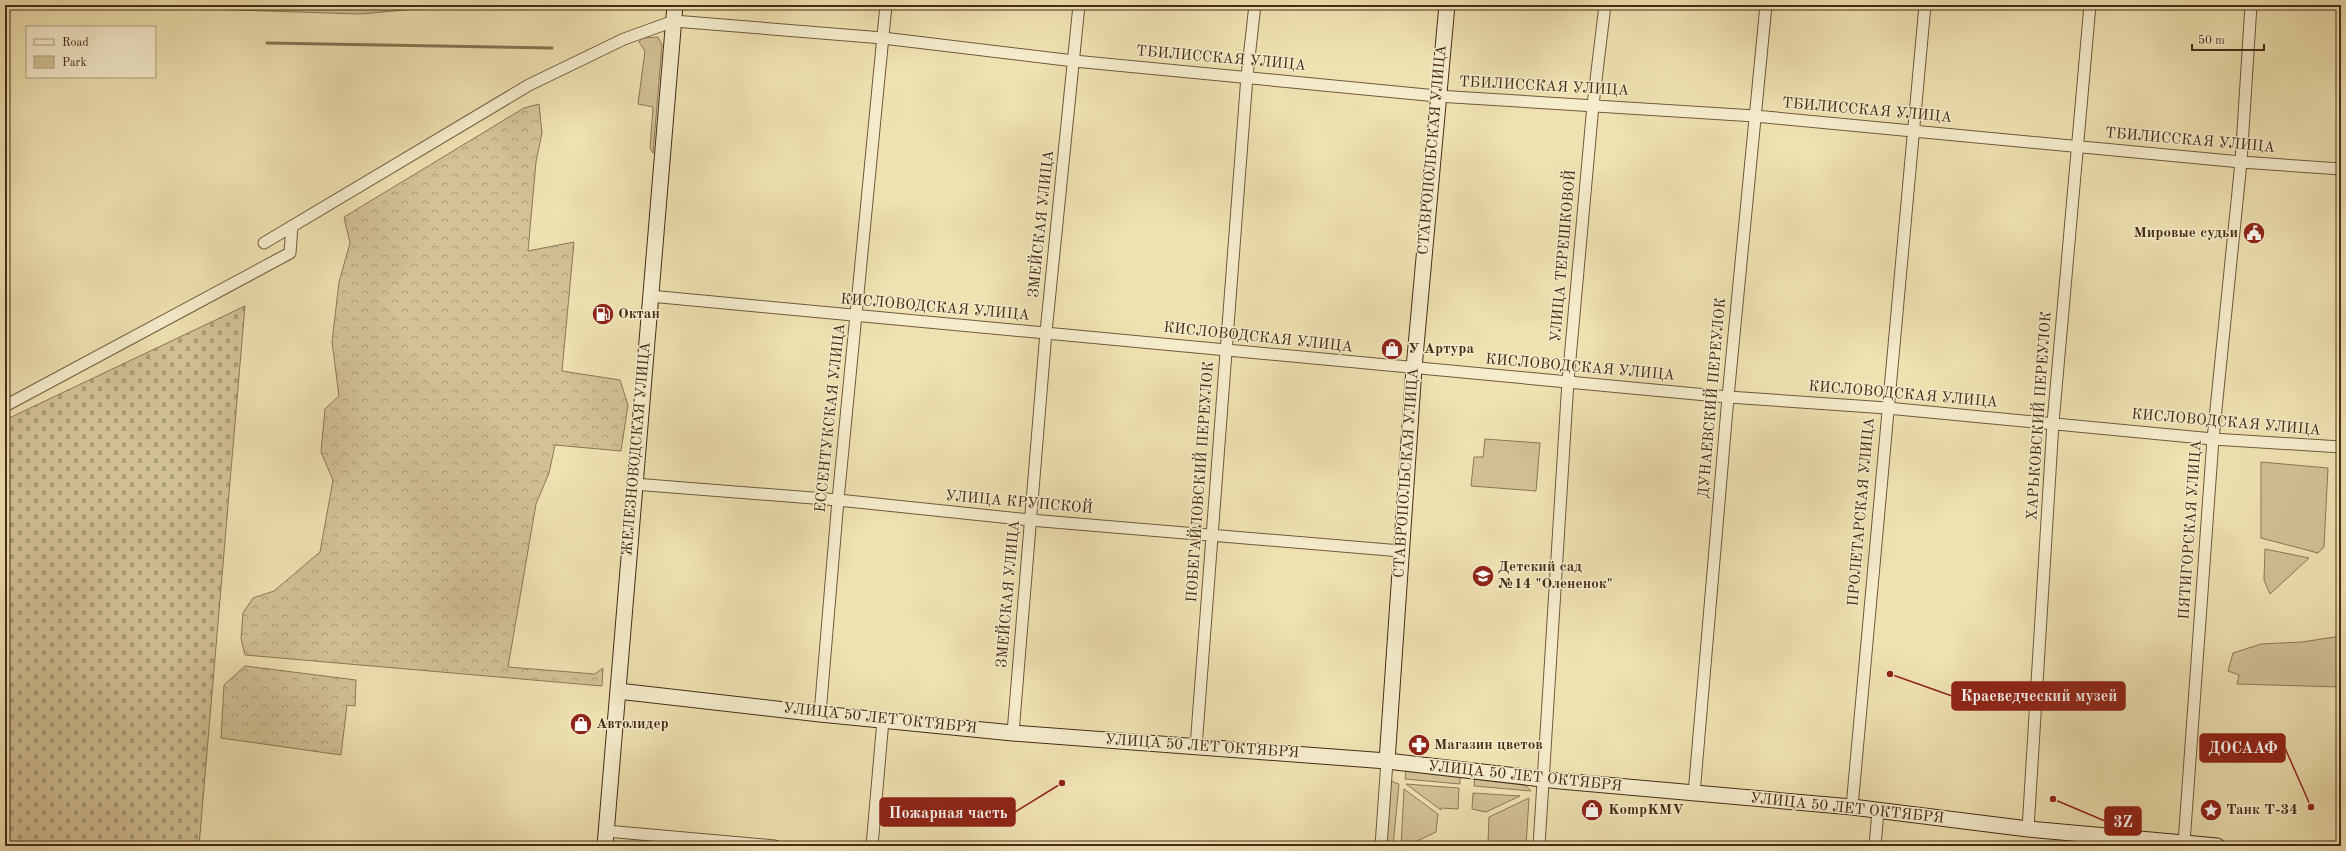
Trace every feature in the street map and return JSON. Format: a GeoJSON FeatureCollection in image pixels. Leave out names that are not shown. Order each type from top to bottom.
{"type":"FeatureCollection","features":[{"type":"Feature","properties":{"kind":"main road","name":"ЖЕЛЕЗНОВОДСКАЯ УЛИЦА"},"geometry":{"type":"LineString","coordinates":[[604,846],[675,5]]}},
{"type":"Feature","properties":{"kind":"main road","name":"СТАВРОПОЛЬСКАЯ УЛИЦА"},"geometry":{"type":"LineString","coordinates":[[1387,761],[1414,368],[1437,96],[1447,5]]}},
{"type":"Feature","properties":{"kind":"main road","name":"УЛИЦА 50 ЛЕТ ОКТЯБРЯ"},"geometry":{"type":"LineString","coordinates":[[618,691],[820,714],[1013,732],[1387,761],[1543,779],[1694,794],[1852,807],[2028,829],[2217,846]]}},
{"type":"Feature","properties":{"kind":"street","name":"ЕССЕНТУКСКАЯ УЛИЦА"},"geometry":{"type":"LineString","coordinates":[[820,714],[838,500],[886,5]]}},
{"type":"Feature","properties":{"kind":"street","name":"ЗМЕЙСКАЯ УЛИЦА"},"geometry":{"type":"LineString","coordinates":[[1013,732],[1046,332],[1074,61],[1078,5]]}},
{"type":"Feature","properties":{"kind":"street","name":"ПОБЕГАЙЛОВСКИЙ ПЕРЕУЛОК"},"geometry":{"type":"LineString","coordinates":[[1196,747],[1247,76],[1255,5]]}},
{"type":"Feature","properties":{"kind":"street","name":"УЛИЦА ТЕРЕШКОВОЙ"},"geometry":{"type":"LineString","coordinates":[[1539,846],[1568,381],[1593,105],[1605,5]]}},
{"type":"Feature","properties":{"kind":"street","name":"ДУНАЕВСКИЙ ПЕРЕУЛОК"},"geometry":{"type":"LineString","coordinates":[[1694,794],[1728,397],[1766,5]]}},
{"type":"Feature","properties":{"kind":"street","name":"ПРОЛЕТАРСКАЯ УЛИЦА"},"geometry":{"type":"LineString","coordinates":[[1852,807],[1886,408],[1925,5]]}},
{"type":"Feature","properties":{"kind":"street","name":"ХАРЬКОВСКИЙ ПЕРЕУЛОК"},"geometry":{"type":"LineString","coordinates":[[2028,829],[2053,423],[2090,5]]}},
{"type":"Feature","properties":{"kind":"street","name":"ПЯТИГОРСКАЯ УЛИЦА"},"geometry":{"type":"LineString","coordinates":[[2184,843],[2213,439],[2241,162],[2251,5]]}},
{"type":"Feature","properties":{"kind":"street","name":"ТБИЛИССКАЯ УЛИЦА"},"geometry":{"type":"LineString","coordinates":[[674,21],[883,38],[1074,61],[1247,76],[1437,96],[1755,116],[2241,162],[2341,168]]}},
{"type":"Feature","properties":{"kind":"street"},"geometry":{"type":"LineString","coordinates":[[264,243],[529,85],[624,39],[674,21]]}},
{"type":"Feature","properties":{"kind":"street"},"geometry":{"type":"LineString","coordinates":[[5,406],[290,253],[292,226]]}},
{"type":"Feature","properties":{"kind":"street","name":"КИСЛОВОДСКАЯ УЛИЦА"},"geometry":{"type":"LineString","coordinates":[[650,296],[856,317],[1046,332],[1728,397],[1886,408],[2213,439],[2341,447]]}},
{"type":"Feature","properties":{"kind":"street","name":"УЛИЦА КРУПСКОЙ"},"geometry":{"type":"LineString","coordinates":[[634,484],[838,500],[1030,520],[1401,551]]}},
{"type":"Feature","properties":{"kind":"street"},"geometry":{"type":"LineString","coordinates":[[872,846],[883,720]]}},
{"type":"Feature","properties":{"kind":"street","name":"СТАВРОПОЛЬСКАЯ УЛИЦА"},"geometry":{"type":"LineString","coordinates":[[1381,846],[1387,761]]}},
{"type":"Feature","properties":{"kind":"street"},"geometry":{"type":"LineString","coordinates":[[1875,846],[1878,811]]}},
{"type":"Feature","properties":{"kind":"street"},"geometry":{"type":"LineString","coordinates":[[606,831],[775,846]]}},
{"type":"Feature","properties":{"kind":"green space"},"geometry":{"type":"Polygon","coordinates":[[[78,5],[421,5],[416,9],[360,14],[78,5]]]}},
{"type":"Feature","properties":{"kind":"green space"},"geometry":{"type":"Polygon","coordinates":[[[658,37],[662,45],[653,153],[650,148],[653,107],[638,104],[645,51],[639,42],[642,38],[658,37]]]}},
{"type":"Feature","properties":{"kind":"green space"},"geometry":{"type":"Polygon","coordinates":[[[539,104],[542,133],[536,162],[528,251],[574,242],[562,371],[620,380],[628,405],[621,451],[555,445],[549,473],[536,504],[508,667],[595,674],[603,668],[602,686],[245,655],[241,639],[243,613],[253,598],[274,591],[320,552],[333,480],[321,452],[325,409],[339,396],[332,342],[339,282],[350,243],[344,217],[524,108],[539,104]]]}},
{"type":"Feature","properties":{"kind":"green space"},"geometry":{"type":"Polygon","coordinates":[[[245,306],[199,846],[5,846],[5,420],[245,306]]]}},
{"type":"Feature","properties":{"kind":"green space"},"geometry":{"type":"Polygon","coordinates":[[[1485,439],[1540,443],[1536,491],[1471,486],[1474,457],[1483,457],[1485,439]]]}},
{"type":"Feature","properties":{"kind":"green space"},"geometry":{"type":"Polygon","coordinates":[[[2261,462],[2328,468],[2324,547],[2318,553],[2261,538],[2261,462]]]}},
{"type":"Feature","properties":{"kind":"green space"},"geometry":{"type":"Polygon","coordinates":[[[2265,549],[2309,558],[2270,594],[2264,580],[2265,549]]]}},
{"type":"Feature","properties":{"kind":"green space"},"geometry":{"type":"Polygon","coordinates":[[[2341,636],[2341,687],[2237,684],[2239,675],[2228,671],[2233,653],[2261,644],[2302,642],[2341,636]]]}},
{"type":"Feature","properties":{"kind":"green space"},"geometry":{"type":"Polygon","coordinates":[[[245,666],[356,680],[355,706],[347,705],[341,755],[221,738],[224,685],[245,666]]]}},
{"type":"Feature","properties":{"kind":"green space"},"geometry":{"type":"Polygon","coordinates":[[[1406,771],[1460,775],[1460,784],[1405,779],[1406,771]]]}},
{"type":"Feature","properties":{"kind":"green space"},"geometry":{"type":"Polygon","coordinates":[[[1475,776],[1513,780],[1526,786],[1531,791],[1474,786],[1475,776]]]}},
{"type":"Feature","properties":{"kind":"green space"},"geometry":{"type":"Polygon","coordinates":[[[1391,781],[1399,784],[1393,846],[1386,846],[1391,781]]]}},
{"type":"Feature","properties":{"kind":"green space"},"geometry":{"type":"Polygon","coordinates":[[[1406,784],[1459,788],[1458,809],[1441,808],[1441,810],[1406,784]]]}},
{"type":"Feature","properties":{"kind":"green space"},"geometry":{"type":"Polygon","coordinates":[[[1404,789],[1438,814],[1436,832],[1407,846],[1401,846],[1404,789]]]}},
{"type":"Feature","properties":{"kind":"green space"},"geometry":{"type":"Polygon","coordinates":[[[1473,793],[1520,796],[1486,812],[1472,809],[1473,793]]]}},
{"type":"Feature","properties":{"kind":"green space"},"geometry":{"type":"Polygon","coordinates":[[[1529,798],[1526,846],[1495,846],[1488,842],[1489,817],[1529,798]]]}},
{"type":"Feature","properties":{"kind":"waterway"},"geometry":{"type":"LineString","coordinates":[[267,43],[552,48]]}},
{"type":"Feature","properties":{"kind":"place","name":"Мировые судьи"},"geometry":{"type":"Point","coordinates":[2254,233]}},
{"type":"Feature","properties":{"kind":"place","name":"Октан"},"geometry":{"type":"Point","coordinates":[603,314]}},
{"type":"Feature","properties":{"kind":"place","name":"У Артура"},"geometry":{"type":"Point","coordinates":[1392,349]}},
{"type":"Feature","properties":{"kind":"place","name":"Детский сад №14 \"Олененок\""},"geometry":{"type":"Point","coordinates":[1483,576]}},
{"type":"Feature","properties":{"kind":"place","name":"Краеведческий музей"},"geometry":{"type":"Point","coordinates":[1890,674]}},
{"type":"Feature","properties":{"kind":"place","name":"Автолидер"},"geometry":{"type":"Point","coordinates":[581,724]}},
{"type":"Feature","properties":{"kind":"place","name":"Магазин цветов"},"geometry":{"type":"Point","coordinates":[1419,745]}},
{"type":"Feature","properties":{"kind":"place","name":"Пожарная часть"},"geometry":{"type":"Point","coordinates":[1062,783]}},
{"type":"Feature","properties":{"kind":"place","name":"3Z"},"geometry":{"type":"Point","coordinates":[2053,799]}},
{"type":"Feature","properties":{"kind":"place","name":"ДОСААФ"},"geometry":{"type":"Point","coordinates":[2311,807]}},
{"type":"Feature","properties":{"kind":"place","name":"KompKMV"},"geometry":{"type":"Point","coordinates":[1592,810]}},
{"type":"Feature","properties":{"kind":"place","name":"Танк Т-34"},"geometry":{"type":"Point","coordinates":[2211,810]}}]}
